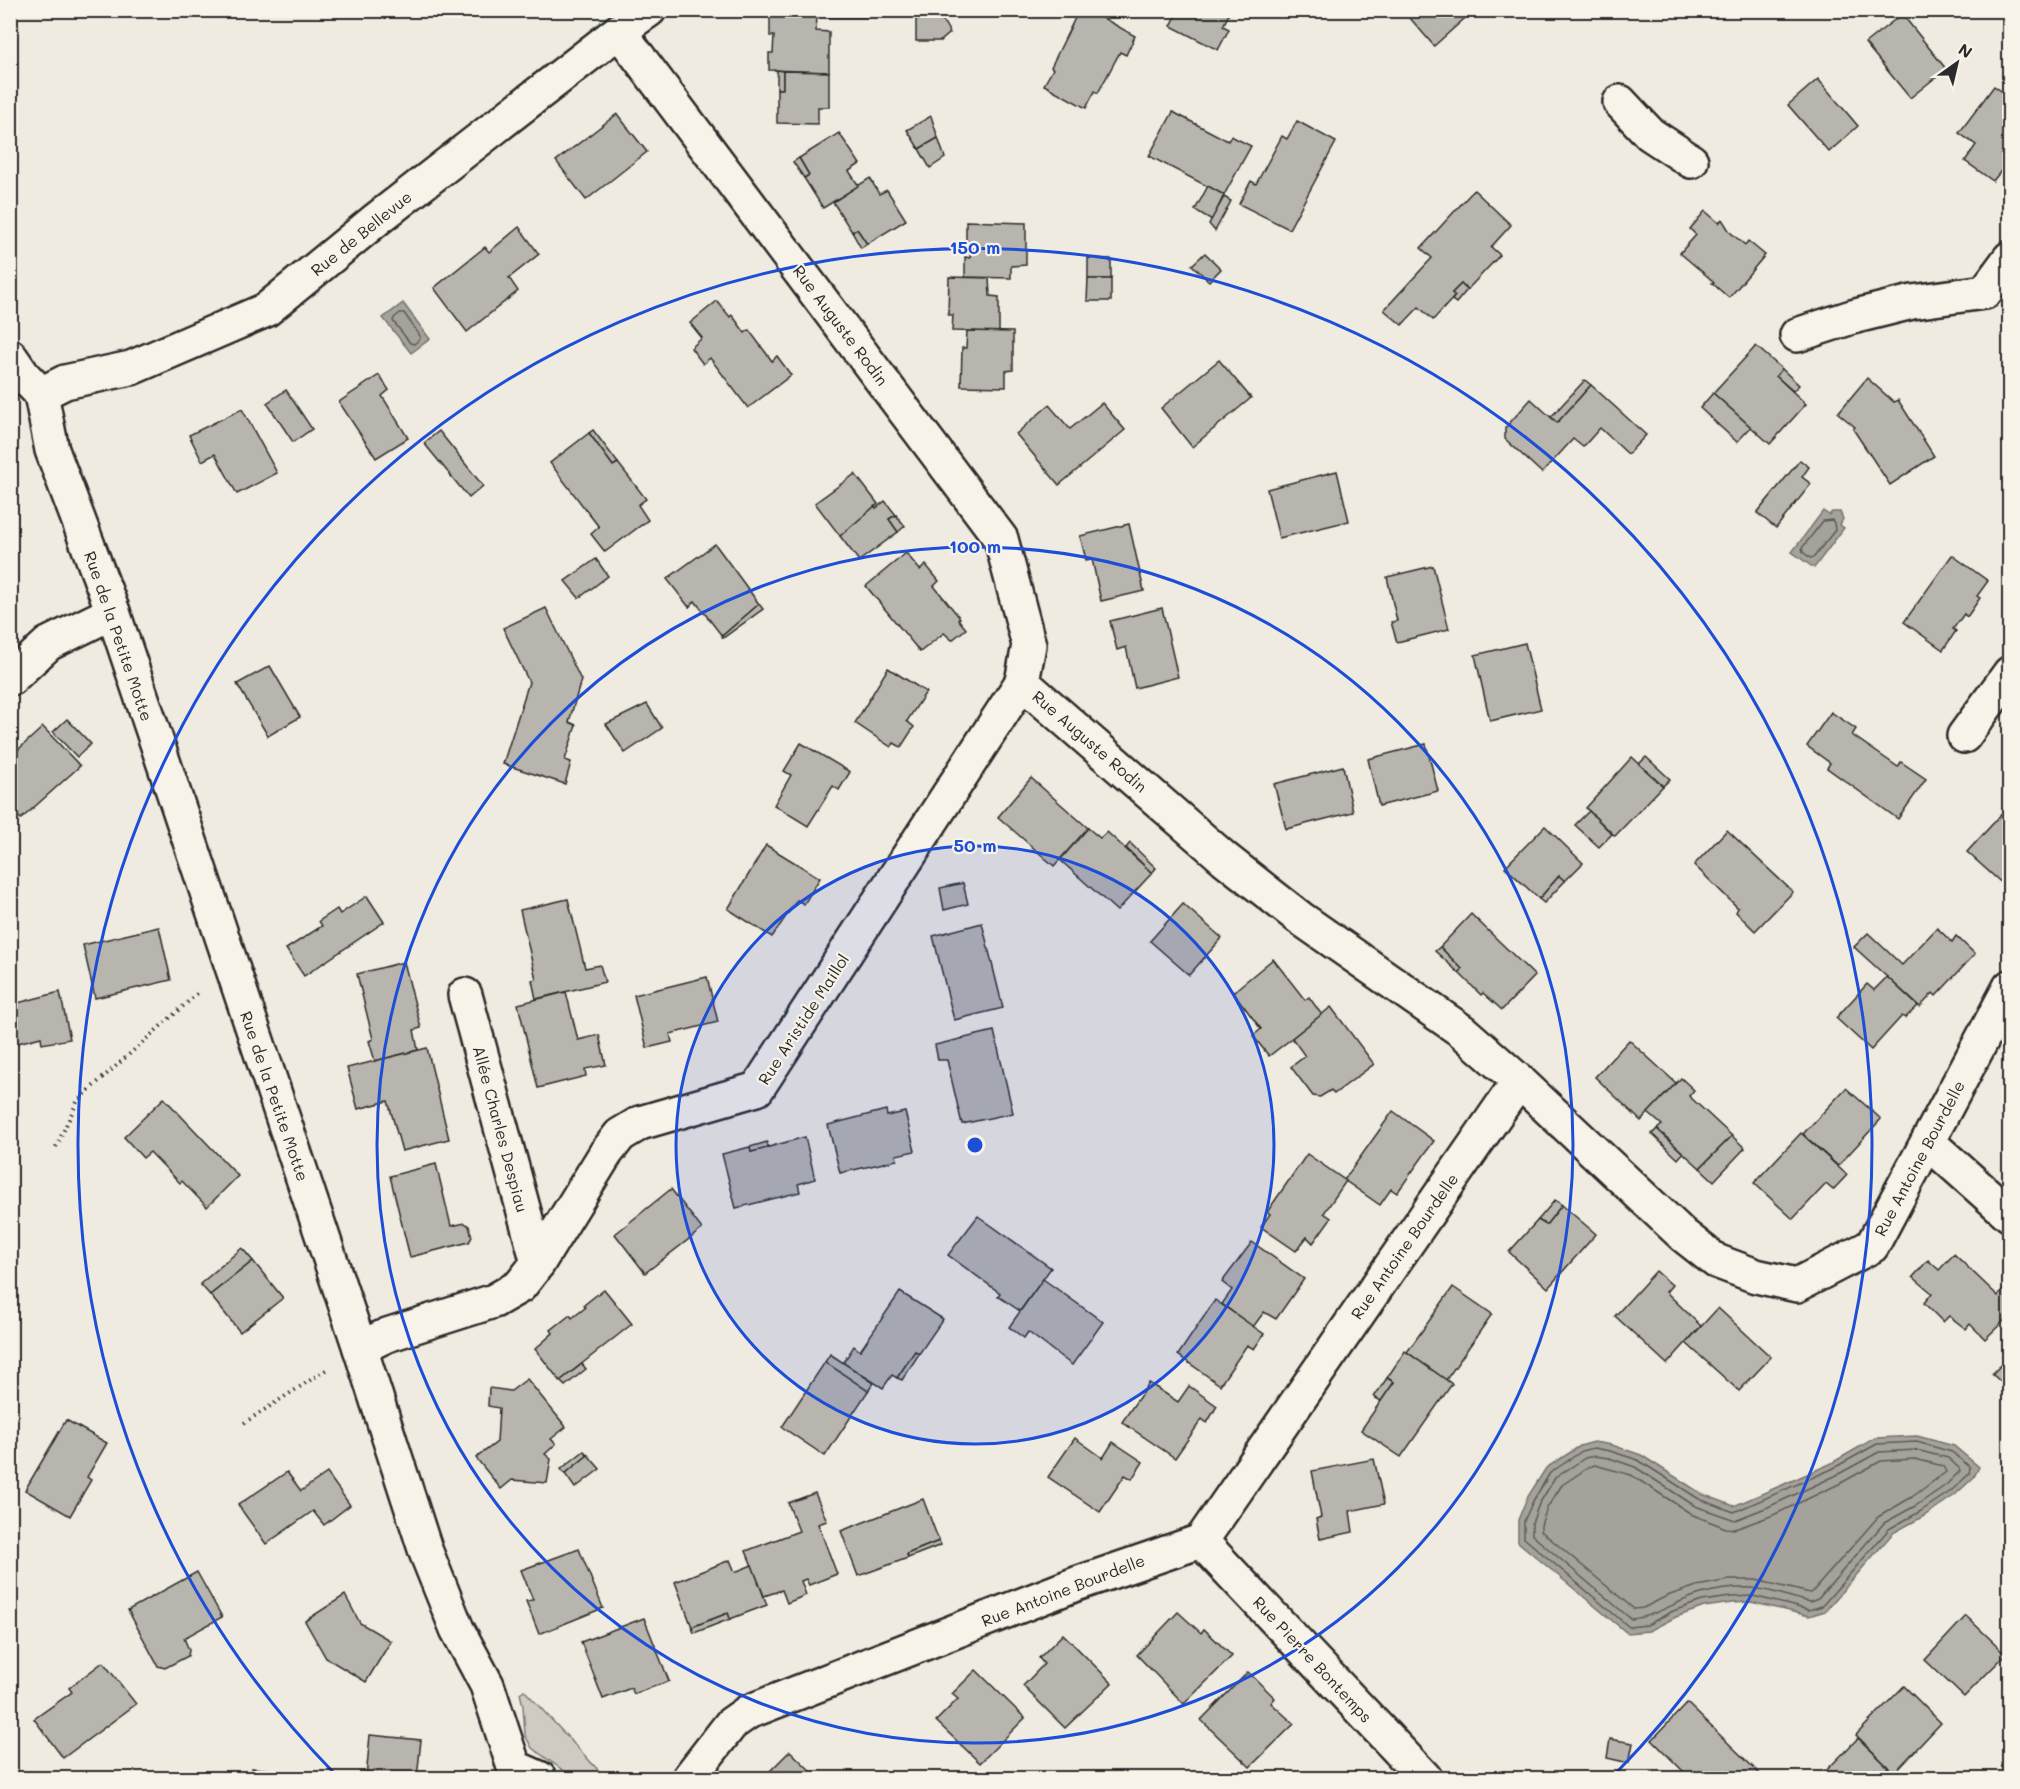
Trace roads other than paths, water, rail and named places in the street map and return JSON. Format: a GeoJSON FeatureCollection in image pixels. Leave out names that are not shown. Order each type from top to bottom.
{"type":"FeatureCollection","features":[{"type":"Feature","properties":{"kind":"street","name":"Rue de Bellevue"},"geometry":{"type":"LineString","coordinates":[[41,394],[64,382],[131,368],[266,310],[377,219],[649,10]]}},
{"type":"Feature","properties":{"kind":"street","name":"Rue Auguste Rodin"},"geometry":{"type":"LineString","coordinates":[[619,31],[1001,539],[1029,645],[1022,682],[1225,859],[1300,918],[1462,1031],[1519,1081]]}},
{"type":"Feature","properties":{"kind":"street"},"geometry":{"type":"LineString","coordinates":[[1620,102],[1650,134],[1691,161]]}},
{"type":"Feature","properties":{"kind":"street"},"geometry":{"type":"LineString","coordinates":[[1797,335],[1852,317],[1912,302],[1985,291],[2010,258]]}},
{"type":"Feature","properties":{"kind":"street"},"geometry":{"type":"LineString","coordinates":[[10,356],[23,375],[41,394]]}},
{"type":"Feature","properties":{"kind":"street","name":"Rue de la Petite Motte"},"geometry":{"type":"LineString","coordinates":[[41,394],[52,450],[113,612],[360,1348],[426,1552],[457,1629],[487,1685],[521,1775]]}},
{"type":"Feature","properties":{"kind":"street"},"geometry":{"type":"LineString","coordinates":[[10,679],[48,644],[113,612]]}},
{"type":"Feature","properties":{"kind":"street"},"geometry":{"type":"LineString","coordinates":[[1964,736],[2010,673]]}},
{"type":"Feature","properties":{"kind":"street","name":"Rue Aristide Maillol"},"geometry":{"type":"LineString","coordinates":[[360,1348],[387,1335],[494,1301],[520,1286],[538,1263],[606,1153],[620,1135],[640,1123],[757,1089],[1022,682]]}},
{"type":"Feature","properties":{"kind":"street","name":"Rue Antoine Bourdelle"},"geometry":{"type":"LineString","coordinates":[[689,1779],[731,1724],[748,1712],[1076,1584],[1201,1540],[1519,1081],[1683,1235],[1716,1261],[1756,1276],[1797,1286],[1872,1246],[2010,987]]}},
{"type":"Feature","properties":{"kind":"street","name":"Allée Charles Despiau"},"geometry":{"type":"LineString","coordinates":[[465,995],[538,1263]]}},
{"type":"Feature","properties":{"kind":"street"},"geometry":{"type":"LineString","coordinates":[[1928,1142],[2010,1215]]}},
{"type":"Feature","properties":{"kind":"street","name":"Rue Pierre Bontemps"},"geometry":{"type":"LineString","coordinates":[[1201,1540],[1425,1779]]}},
{"type":"Feature","properties":{"kind":"water"},"geometry":{"type":"Polygon","coordinates":[[[403,303],[430,339],[411,353],[383,318],[403,303]]]}},
{"type":"Feature","properties":{"kind":"water"},"geometry":{"type":"Polygon","coordinates":[[[1823,511],[1829,515],[1832,512],[1840,512],[1843,519],[1840,525],[1844,528],[1814,568],[1792,552],[1823,511]]]}},
{"type":"Feature","properties":{"kind":"water"},"geometry":{"type":"Polygon","coordinates":[[[1917,1436],[1954,1446],[1979,1467],[1974,1477],[1955,1495],[1893,1533],[1825,1611],[1809,1616],[1751,1602],[1732,1603],[1704,1607],[1676,1617],[1649,1631],[1627,1633],[1518,1542],[1518,1520],[1527,1498],[1546,1468],[1580,1446],[1594,1442],[1612,1445],[1641,1455],[1702,1494],[1734,1506],[1830,1464],[1875,1438],[1917,1436]]]}}]}
